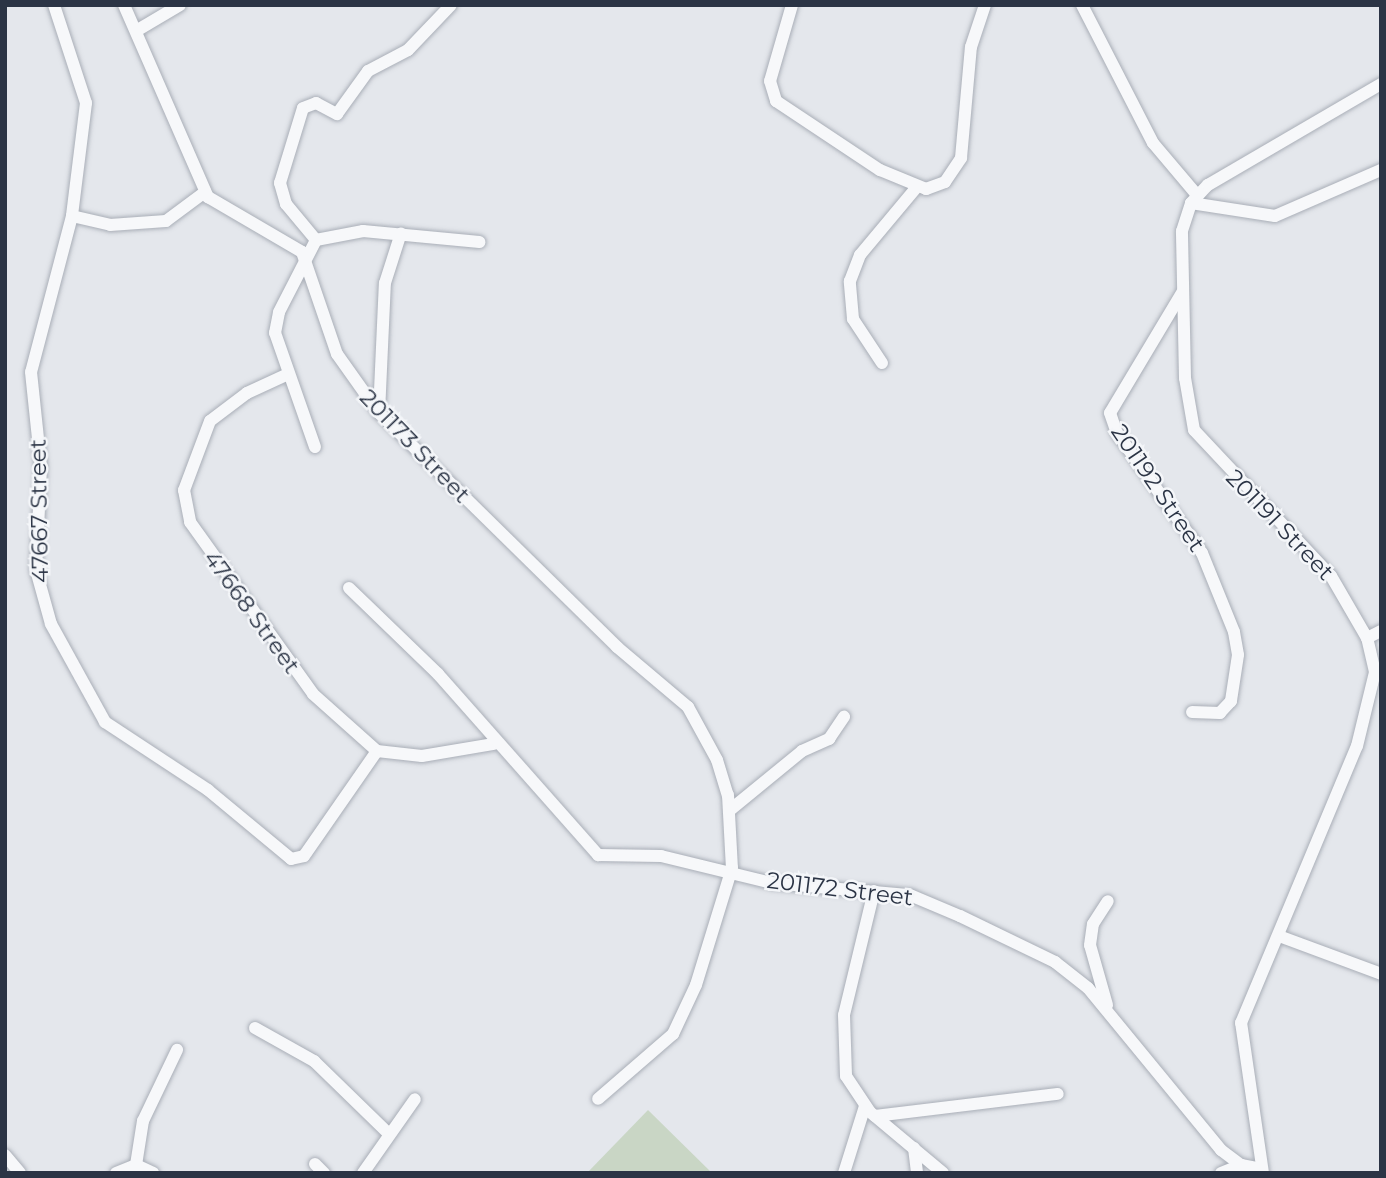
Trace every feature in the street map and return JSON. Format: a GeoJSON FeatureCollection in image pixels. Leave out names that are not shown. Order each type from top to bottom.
{"type":"FeatureCollection","features":[{"type":"Feature","properties":{"kind":"street","name":"47667 Street"},"geometry":{"type":"LineString","coordinates":[[54,5],[86,103],[72,216],[31,372],[41,467],[36,570],[51,624],[95,709],[294,860],[304,856],[377,751]]}},
{"type":"Feature","properties":{"kind":"street"},"geometry":{"type":"LineString","coordinates":[[124,5],[205,192],[228,213],[294,244],[309,262]]}},
{"type":"Feature","properties":{"kind":"street"},"geometry":{"type":"LineString","coordinates":[[136,31],[180,5]]}},
{"type":"Feature","properties":{"kind":"street"},"geometry":{"type":"LineString","coordinates":[[316,240],[286,204],[280,173],[303,108],[316,103],[337,114],[368,71],[408,50],[451,5]]}},
{"type":"Feature","properties":{"kind":"street"},"geometry":{"type":"LineString","coordinates":[[792,5],[769,87],[785,110],[916,188],[936,189],[961,158],[971,47],[985,5]]}},
{"type":"Feature","properties":{"kind":"street"},"geometry":{"type":"LineString","coordinates":[[1082,5],[1153,143],[1194,199],[1275,216],[1381,170]]}},
{"type":"Feature","properties":{"kind":"street"},"geometry":{"type":"LineString","coordinates":[[1194,199],[1381,84]]}},
{"type":"Feature","properties":{"kind":"street"},"geometry":{"type":"LineString","coordinates":[[882,363],[853,319],[850,281],[860,256],[916,188]]}},
{"type":"Feature","properties":{"kind":"street"},"geometry":{"type":"LineString","coordinates":[[72,216],[110,225],[166,221],[205,192]]}},
{"type":"Feature","properties":{"kind":"street","name":"201191 Street"},"geometry":{"type":"LineString","coordinates":[[1194,199],[1182,231],[1185,378],[1194,430],[1331,576],[1367,638],[1377,688],[1279,936],[1241,1023],[1262,1171]]}},
{"type":"Feature","properties":{"kind":"street"},"geometry":{"type":"LineString","coordinates":[[316,240],[345,232],[401,233],[479,242]]}},
{"type":"Feature","properties":{"kind":"street"},"geometry":{"type":"LineString","coordinates":[[379,413],[386,284],[401,233]]}},
{"type":"Feature","properties":{"kind":"street"},"geometry":{"type":"LineString","coordinates":[[315,447],[286,375],[276,323],[309,262],[316,240]]}},
{"type":"Feature","properties":{"kind":"street","name":"201173 Street"},"geometry":{"type":"LineString","coordinates":[[309,262],[337,354],[379,413],[617,647],[688,707],[717,760],[730,810],[732,868],[696,985],[673,1034],[598,1099]]}},
{"type":"Feature","properties":{"kind":"street","name":"201192 Street"},"geometry":{"type":"LineString","coordinates":[[1184,289],[1110,413],[1117,433],[1202,553],[1234,632],[1238,656],[1230,701],[1220,713],[1192,712]]}},
{"type":"Feature","properties":{"kind":"street","name":"47668 Street"},"geometry":{"type":"LineString","coordinates":[[286,375],[247,393],[210,421],[196,445],[184,510],[213,560],[307,687],[377,751]]}},
{"type":"Feature","properties":{"kind":"street","name":"201172 Street"},"geometry":{"type":"LineString","coordinates":[[349,588],[438,674],[494,744],[598,855],[661,856],[732,868],[772,883],[874,891],[929,901],[1036,952],[1088,988],[1221,1150],[1241,1165]]}},
{"type":"Feature","properties":{"kind":"street"},"geometry":{"type":"LineString","coordinates":[[1367,638],[1381,631]]}},
{"type":"Feature","properties":{"kind":"street"},"geometry":{"type":"LineString","coordinates":[[730,810],[802,751],[829,739],[844,717]]}},
{"type":"Feature","properties":{"kind":"street"},"geometry":{"type":"LineString","coordinates":[[377,751],[422,756],[494,744]]}},
{"type":"Feature","properties":{"kind":"street"},"geometry":{"type":"LineString","coordinates":[[874,891],[843,1032],[846,1076],[865,1106],[943,1173]]}},
{"type":"Feature","properties":{"kind":"street"},"geometry":{"type":"LineString","coordinates":[[1108,901],[1093,924],[1090,945],[1111,1015]]}},
{"type":"Feature","properties":{"kind":"street"},"geometry":{"type":"LineString","coordinates":[[1279,936],[1381,974]]}},
{"type":"Feature","properties":{"kind":"street"},"geometry":{"type":"LineString","coordinates":[[256,1028],[314,1061],[389,1134]]}},
{"type":"Feature","properties":{"kind":"street"},"geometry":{"type":"LineString","coordinates":[[136,1165],[143,1121],[177,1050]]}},
{"type":"Feature","properties":{"kind":"street"},"geometry":{"type":"LineString","coordinates":[[875,1116],[1058,1094]]}},
{"type":"Feature","properties":{"kind":"street"},"geometry":{"type":"LineString","coordinates":[[363,1173],[415,1098]]}},
{"type":"Feature","properties":{"kind":"street"},"geometry":{"type":"LineString","coordinates":[[844,1173],[865,1106]]}},
{"type":"Feature","properties":{"kind":"street"},"geometry":{"type":"LineString","coordinates":[[914,1148],[917,1173]]}},
{"type":"Feature","properties":{"kind":"street"},"geometry":{"type":"LineString","coordinates":[[5,1155],[20,1173]]}},
{"type":"Feature","properties":{"kind":"street"},"geometry":{"type":"LineString","coordinates":[[116,1173],[136,1165],[153,1173]]}},
{"type":"Feature","properties":{"kind":"street"},"geometry":{"type":"LineString","coordinates":[[1221,1173],[1241,1165],[1262,1171]]}},
{"type":"Feature","properties":{"kind":"green space"},"geometry":{"type":"Polygon","coordinates":[[[648,1110],[712,1173],[587,1173],[648,1110]]]}}]}
